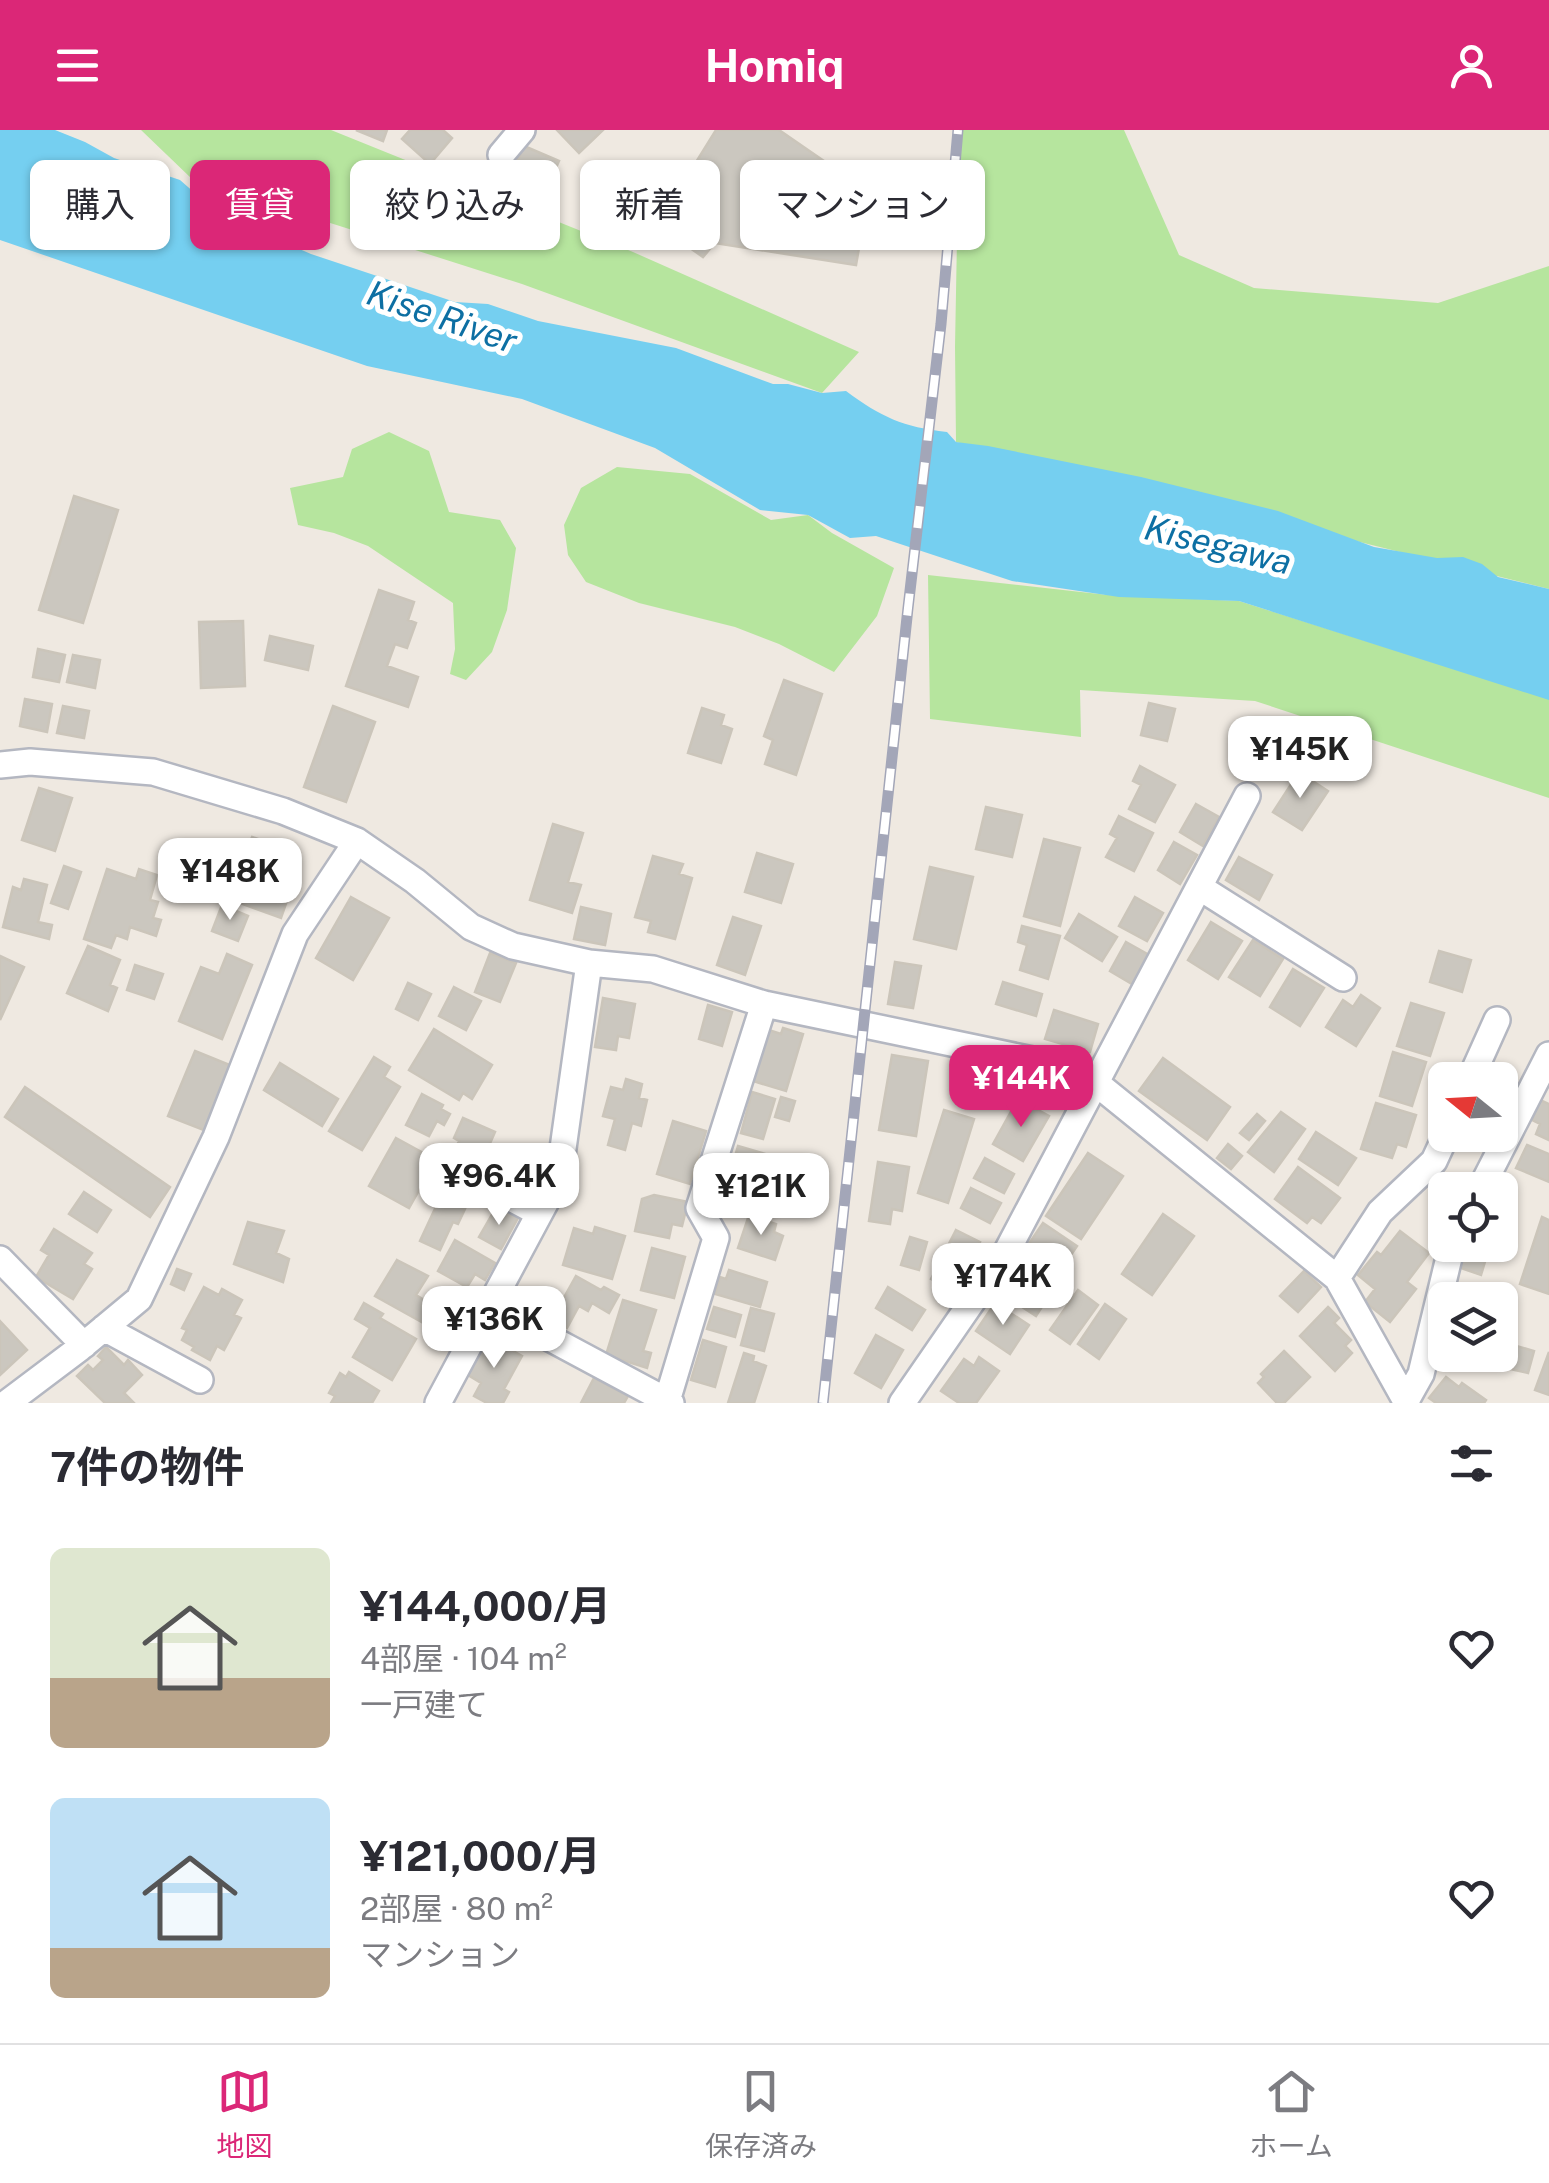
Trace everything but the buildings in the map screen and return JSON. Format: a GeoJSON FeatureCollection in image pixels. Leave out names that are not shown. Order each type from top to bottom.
{"type":"FeatureCollection","features":[{"type":"Feature","properties":{"kind":"street"},"geometry":{"type":"LineString","coordinates":[[501,155],[522,130]]}},
{"type":"Feature","properties":{"kind":"street"},"geometry":{"type":"LineString","coordinates":[[0,765],[30,762],[153,772],[283,811],[358,841],[472,927],[512,946],[590,963],[653,968],[764,1004],[1052,1064],[1096,1083],[1337,1278],[1407,1401]]}},
{"type":"Feature","properties":{"kind":"street"},"geometry":{"type":"LineString","coordinates":[[902,1403],[1007,1251],[1246,796]]}},
{"type":"Feature","properties":{"kind":"street"},"geometry":{"type":"LineString","coordinates":[[7,1403],[139,1298],[216,1137],[295,934],[358,841]]}},
{"type":"Feature","properties":{"kind":"street"},"geometry":{"type":"LineString","coordinates":[[1199,887],[1342,978]]}},
{"type":"Feature","properties":{"kind":"street"},"geometry":{"type":"LineString","coordinates":[[438,1403],[559,1177],[590,963]]}},
{"type":"Feature","properties":{"kind":"street"},"geometry":{"type":"LineString","coordinates":[[490,1306],[669,1402],[716,1238],[698,1208],[764,1004]]}},
{"type":"Feature","properties":{"kind":"street"},"geometry":{"type":"LineString","coordinates":[[1478,1062],[1497,1020]]}},
{"type":"Feature","properties":{"kind":"street"},"geometry":{"type":"LineString","coordinates":[[1489,1172],[1549,1055]]}},
{"type":"Feature","properties":{"kind":"street"},"geometry":{"type":"LineString","coordinates":[[1337,1278],[1380,1212],[1434,1161],[1438,1152]]}},
{"type":"Feature","properties":{"kind":"street"},"geometry":{"type":"LineString","coordinates":[[443,1162],[539,1213]]}},
{"type":"Feature","properties":{"kind":"street"},"geometry":{"type":"LineString","coordinates":[[0,1258],[84,1345]]}},
{"type":"Feature","properties":{"kind":"street"},"geometry":{"type":"LineString","coordinates":[[1407,1401],[1421,1374],[1448,1262]]}},
{"type":"Feature","properties":{"kind":"street"},"geometry":{"type":"LineString","coordinates":[[104,1328],[200,1380]]}},
{"type":"Feature","properties":{"kind":"green space"},"geometry":{"type":"Polygon","coordinates":[[[141,130],[331,130],[405,160],[350,160],[350,229],[330,223],[330,160],[190,160],[190,177],[141,130]]]}},
{"type":"Feature","properties":{"kind":"green space"},"geometry":{"type":"Polygon","coordinates":[[[959,130],[1124,130],[1179,255],[1254,288],[1438,303],[1549,266],[1549,589],[956,442],[957,250],[985,250],[985,160],[958,160],[959,130]]]}},
{"type":"Feature","properties":{"kind":"green space"},"geometry":{"type":"Polygon","coordinates":[[[560,223],[580,231],[580,250],[628,250],[859,352],[822,393],[522,284],[415,250],[560,250],[560,223]]]}},
{"type":"Feature","properties":{"kind":"green space"},"geometry":{"type":"Polygon","coordinates":[[[389,432],[429,451],[449,512],[500,520],[516,548],[507,610],[492,652],[466,680],[450,674],[455,649],[453,603],[368,546],[298,525],[290,488],[343,477],[352,449],[389,432]]]}},
{"type":"Feature","properties":{"kind":"green space"},"geometry":{"type":"Polygon","coordinates":[[[617,467],[690,474],[771,520],[808,515],[894,568],[877,616],[834,672],[735,627],[639,603],[586,582],[568,555],[564,525],[581,488],[617,467]]]}},
{"type":"Feature","properties":{"kind":"green space"},"geometry":{"type":"Polygon","coordinates":[[[928,575],[1108,595],[1239,601],[1442,665],[1549,688],[1549,798],[1255,701],[1080,690],[1081,737],[930,719],[928,575]]]}},
{"type":"Feature","properties":{"kind":"water"},"geometry":{"type":"Polygon","coordinates":[[[0,130],[55,130],[120,160],[30,160],[30,250],[170,250],[170,177],[190,189],[190,250],[302,250],[455,302],[488,304],[538,321],[676,348],[773,384],[822,393],[846,391],[893,419],[947,432],[956,442],[1141,477],[1278,511],[1374,547],[1437,558],[1463,557],[1482,564],[1498,577],[1549,589],[1549,700],[1239,601],[1119,597],[1012,581],[876,536],[850,538],[808,515],[760,510],[655,448],[522,399],[367,366],[0,240],[0,130]]]}},
{"type":"Feature","properties":{"kind":"railway"},"geometry":{"type":"LineString","coordinates":[[823,1403],[941,324],[958,130]]}},
{"type":"Feature","properties":{"kind":"water label","name":"Kise River"},"geometry":{"type":"Point","coordinates":[442,317]}},
{"type":"Feature","properties":{"kind":"water label","name":"Kisegawa"},"geometry":{"type":"Point","coordinates":[1218,545]}}]}
